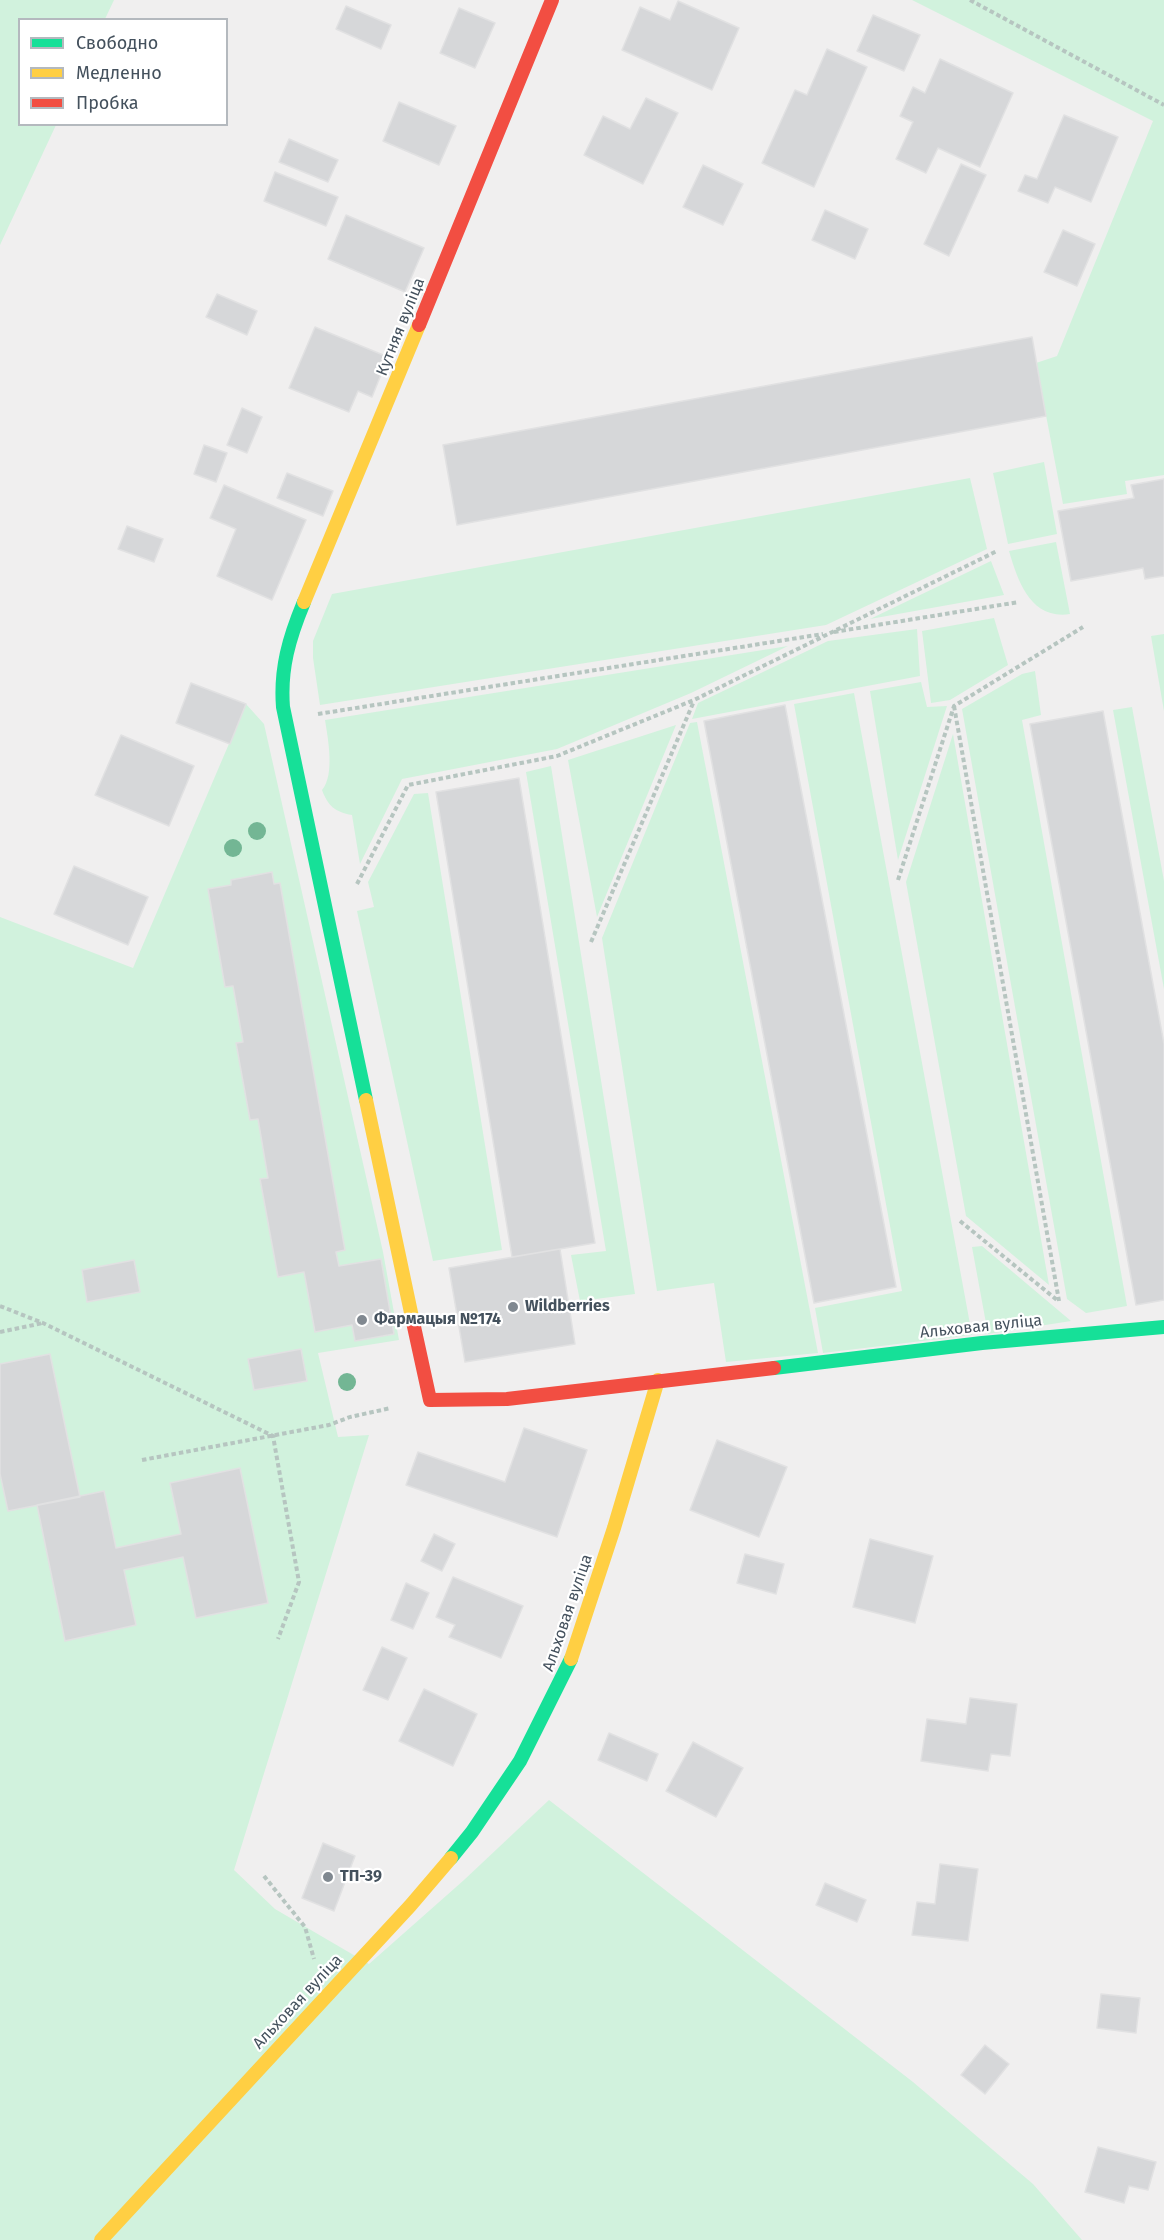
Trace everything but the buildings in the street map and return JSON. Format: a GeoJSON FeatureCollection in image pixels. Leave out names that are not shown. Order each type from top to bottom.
{"type":"FeatureCollection","features":[{"type":"Feature","properties":{"kind":"street","name":"Кутняя вуліца"},"geometry":{"type":"LineString","coordinates":[[552,0],[372,442],[293,628],[286,646],[281,684],[285,719],[430,1400],[507,1399],[658,1380]]}},
{"type":"Feature","properties":{"kind":"street","name":"Альховая вуліца"},"geometry":{"type":"LineString","coordinates":[[101,2240],[410,1906],[472,1832],[520,1761],[568,1668],[611,1539],[658,1380],[982,1343],[1164,1327]]}},
{"type":"Feature","properties":{"kind":"path"},"geometry":{"type":"LineString","coordinates":[[970,0],[1164,105]]}},
{"type":"Feature","properties":{"kind":"path"},"geometry":{"type":"LineString","coordinates":[[353,891],[408,784],[557,756],[694,700],[997,551]]}},
{"type":"Feature","properties":{"kind":"path"},"geometry":{"type":"LineString","coordinates":[[285,719],[1020,602]]}},
{"type":"Feature","properties":{"kind":"path"},"geometry":{"type":"LineString","coordinates":[[898,880],[954,706],[1083,627]]}},
{"type":"Feature","properties":{"kind":"path"},"geometry":{"type":"LineString","coordinates":[[591,942],[694,700]]}},
{"type":"Feature","properties":{"kind":"path"},"geometry":{"type":"LineString","coordinates":[[954,706],[1059,1301]]}},
{"type":"Feature","properties":{"kind":"path"},"geometry":{"type":"LineString","coordinates":[[960,1221],[1097,1333]]}},
{"type":"Feature","properties":{"kind":"path"},"geometry":{"type":"LineString","coordinates":[[0,1306],[43,1323],[273,1436]]}},
{"type":"Feature","properties":{"kind":"path"},"geometry":{"type":"LineString","coordinates":[[0,1332],[43,1323]]}},
{"type":"Feature","properties":{"kind":"path"},"geometry":{"type":"LineString","coordinates":[[142,1460],[329,1425],[391,1408]]}},
{"type":"Feature","properties":{"kind":"path"},"geometry":{"type":"LineString","coordinates":[[273,1436],[299,1582],[278,1639]]}},
{"type":"Feature","properties":{"kind":"path"},"geometry":{"type":"LineString","coordinates":[[264,1876],[304,1927],[315,1962]]}},
{"type":"Feature","properties":{"kind":"green space"},"geometry":{"type":"Polygon","coordinates":[[[0,0],[114,0],[105,18],[18,18],[18,126],[56,126],[0,245],[0,0]]]}},
{"type":"Feature","properties":{"kind":"green space"},"geometry":{"type":"Polygon","coordinates":[[[912,0],[1164,0],[1164,475],[1125,481],[1127,494],[1063,504],[1036,363],[1057,356],[1153,121],[912,0]]]}},
{"type":"Feature","properties":{"kind":"green space"},"geometry":{"type":"Polygon","coordinates":[[[1044,462],[1057,534],[1008,544],[993,473],[1044,462]]]}},
{"type":"Feature","properties":{"kind":"green space"},"geometry":{"type":"Polygon","coordinates":[[[970,478],[987,549],[826,625],[320,705],[313,658],[313,641],[332,594],[970,478]]]}},
{"type":"Feature","properties":{"kind":"green space"},"geometry":{"type":"Polygon","coordinates":[[[1056,542],[1070,614],[1045,611],[1036,605],[1022,586],[1009,551],[1056,542]]]}},
{"type":"Feature","properties":{"kind":"green space"},"geometry":{"type":"Polygon","coordinates":[[[991,561],[1004,595],[870,619],[991,561]]]}},
{"type":"Feature","properties":{"kind":"green space"},"geometry":{"type":"Polygon","coordinates":[[[994,618],[1008,665],[950,700],[931,703],[922,631],[994,618]]]}},
{"type":"Feature","properties":{"kind":"green space"},"geometry":{"type":"Polygon","coordinates":[[[917,629],[920,676],[692,719],[698,703],[828,641],[917,629]]]}},
{"type":"Feature","properties":{"kind":"green space"},"geometry":{"type":"Polygon","coordinates":[[[1164,634],[1164,711],[1151,636],[1164,634]]]}},
{"type":"Feature","properties":{"kind":"green space"},"geometry":{"type":"Polygon","coordinates":[[[788,646],[691,693],[557,749],[402,779],[360,864],[352,815],[333,807],[322,790],[326,783],[329,766],[325,720],[788,646]]]}},
{"type":"Feature","properties":{"kind":"green space"},"geometry":{"type":"Polygon","coordinates":[[[1035,671],[1041,715],[1022,720],[1127,1306],[1086,1313],[1067,1299],[962,709],[1022,674],[1035,671]]]}},
{"type":"Feature","properties":{"kind":"green space"},"geometry":{"type":"Polygon","coordinates":[[[921,682],[927,707],[947,706],[898,860],[870,691],[921,682]]]}},
{"type":"Feature","properties":{"kind":"green space"},"geometry":{"type":"Polygon","coordinates":[[[854,693],[972,1335],[823,1353],[815,1308],[902,1291],[794,704],[854,693]]]}},
{"type":"Feature","properties":{"kind":"green space"},"geometry":{"type":"Polygon","coordinates":[[[246,704],[264,724],[383,1252],[399,1340],[318,1353],[338,1437],[369,1435],[234,1870],[275,1909],[369,1964],[464,1880],[549,1800],[913,2082],[1033,2184],[1082,2240],[0,2240],[0,917],[133,968],[246,704]]]}},
{"type":"Feature","properties":{"kind":"green space"},"geometry":{"type":"Polygon","coordinates":[[[1132,707],[1164,881],[1164,989],[1113,710],[1132,707]]]}},
{"type":"Feature","properties":{"kind":"green space"},"geometry":{"type":"Polygon","coordinates":[[[697,722],[818,1353],[726,1362],[714,1283],[657,1291],[602,938],[690,723],[697,722]]]}},
{"type":"Feature","properties":{"kind":"green space"},"geometry":{"type":"Polygon","coordinates":[[[676,725],[597,917],[568,760],[676,725]]]}},
{"type":"Feature","properties":{"kind":"green space"},"geometry":{"type":"Polygon","coordinates":[[[953,734],[1049,1285],[966,1216],[906,882],[953,734]]]}},
{"type":"Feature","properties":{"kind":"green space"},"geometry":{"type":"Polygon","coordinates":[[[551,766],[635,1294],[580,1301],[571,1255],[606,1251],[526,772],[551,766]]]}},
{"type":"Feature","properties":{"kind":"green space"},"geometry":{"type":"Polygon","coordinates":[[[428,793],[502,1250],[433,1261],[357,911],[374,907],[368,882],[414,794],[428,793]]]}},
{"type":"Feature","properties":{"kind":"green space"},"geometry":{"type":"Polygon","coordinates":[[[982,1246],[1071,1321],[988,1334],[972,1247],[982,1246]]]}},
{"type":"Feature","properties":{"kind":"traffic: fast"},"geometry":{"type":"LineString","coordinates":[[304,602],[294,628],[284,667],[283,707],[366,1100]]}},
{"type":"Feature","properties":{"kind":"traffic: fast"},"geometry":{"type":"LineString","coordinates":[[774,1368],[982,1343],[1164,1327]]}},
{"type":"Feature","properties":{"kind":"traffic: fast"},"geometry":{"type":"LineString","coordinates":[[451,1858],[472,1832],[520,1761],[571,1659]]}},
{"type":"Feature","properties":{"kind":"traffic: slow"},"geometry":{"type":"LineString","coordinates":[[304,602],[419,325]]}},
{"type":"Feature","properties":{"kind":"traffic: slow"},"geometry":{"type":"LineString","coordinates":[[366,1100],[413,1322]]}},
{"type":"Feature","properties":{"kind":"traffic: slow"},"geometry":{"type":"LineString","coordinates":[[571,1659],[614,1528],[658,1380]]}},
{"type":"Feature","properties":{"kind":"traffic: slow"},"geometry":{"type":"LineString","coordinates":[[101,2240],[410,1906],[451,1858]]}},
{"type":"Feature","properties":{"kind":"traffic: jam"},"geometry":{"type":"LineString","coordinates":[[419,325],[552,0]]}},
{"type":"Feature","properties":{"kind":"traffic: jam"},"geometry":{"type":"LineString","coordinates":[[413,1322],[430,1400],[507,1399],[774,1368]]}},
{"type":"Feature","properties":{"kind":"place","name":"Wildberries"},"geometry":{"type":"Point","coordinates":[513,1307]}},
{"type":"Feature","properties":{"kind":"place","name":"Фармацыя №174"},"geometry":{"type":"Point","coordinates":[362,1320]}},
{"type":"Feature","properties":{"kind":"place","name":"ТП-39"},"geometry":{"type":"Point","coordinates":[328,1877]}}]}
